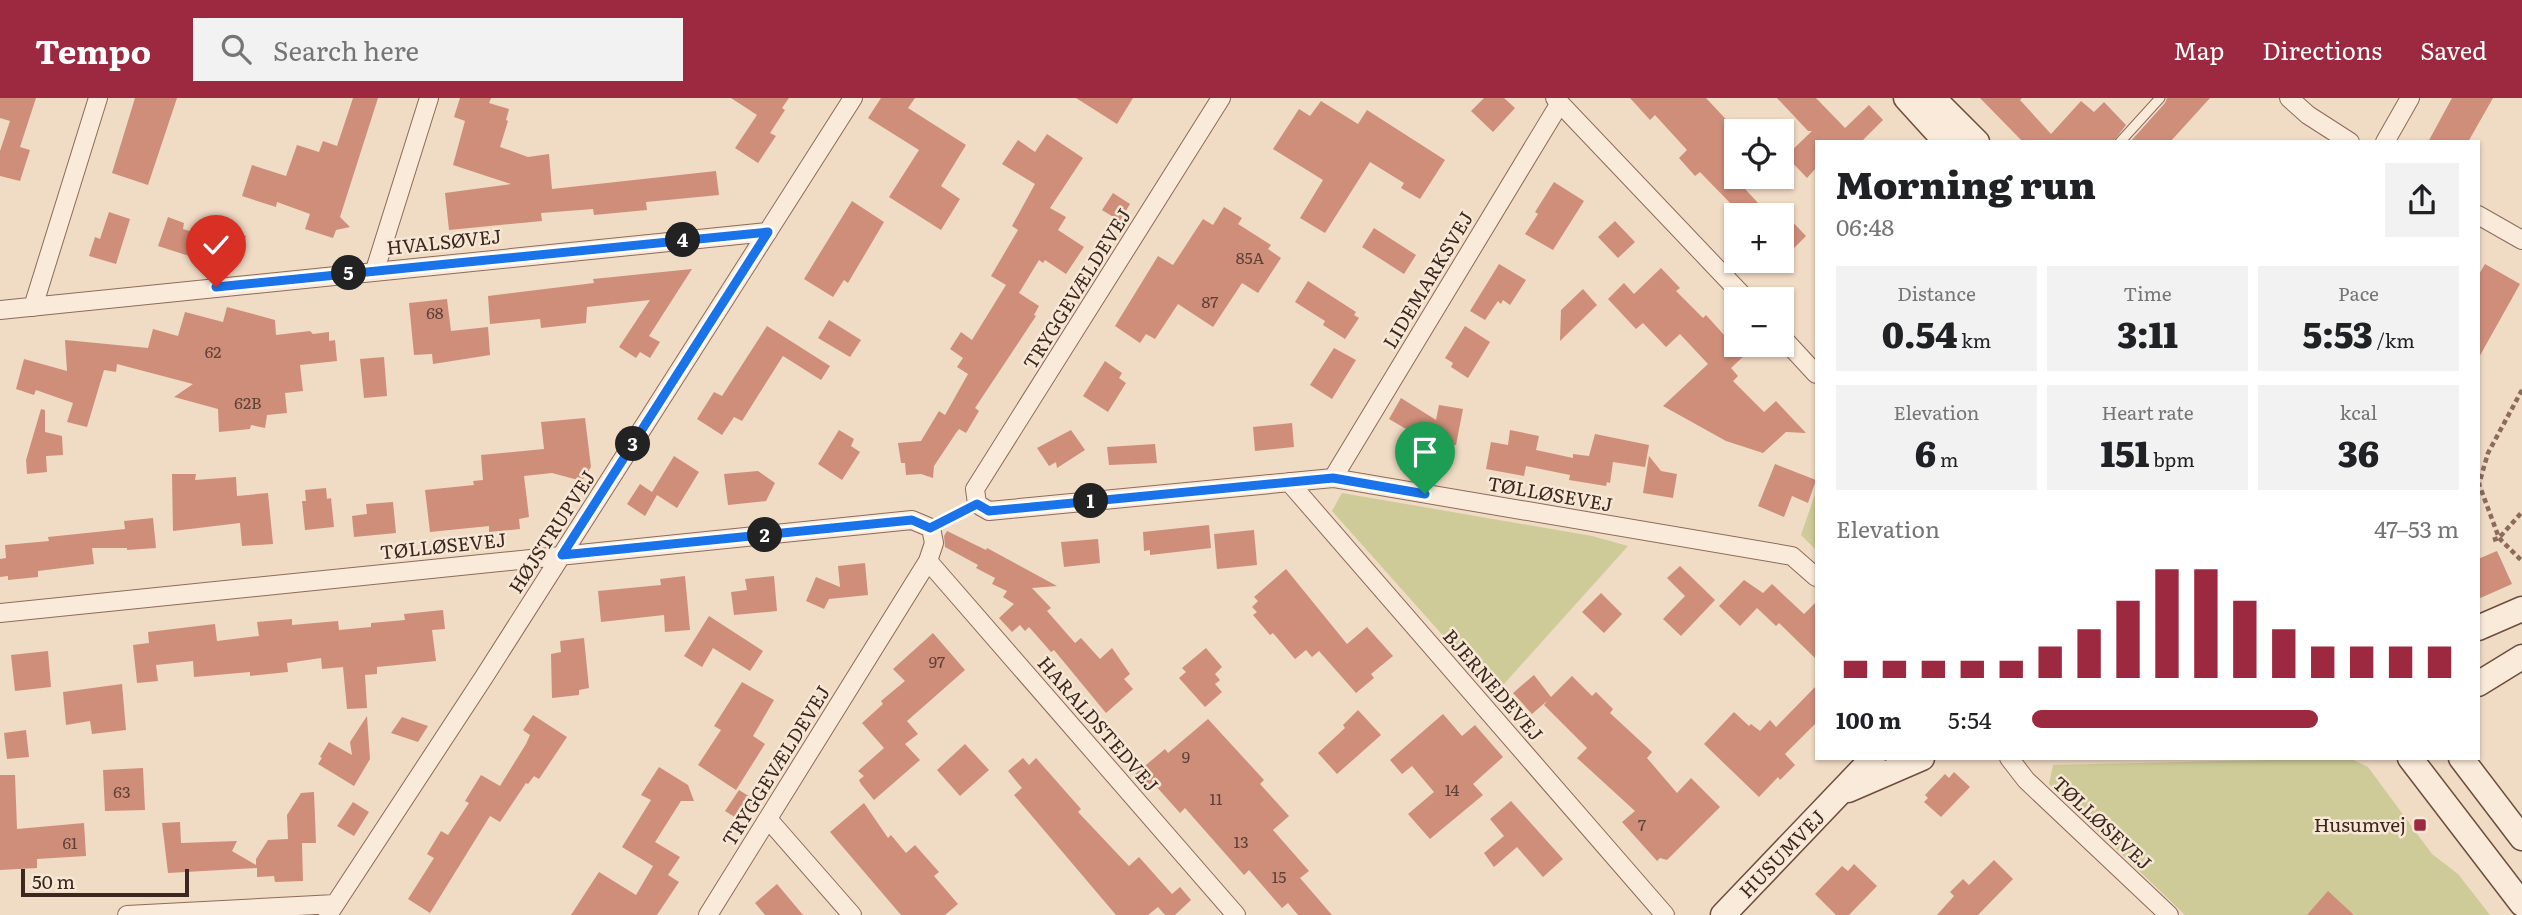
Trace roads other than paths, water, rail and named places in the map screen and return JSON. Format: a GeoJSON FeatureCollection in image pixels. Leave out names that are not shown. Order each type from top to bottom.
{"type":"FeatureCollection","features":[{"type":"Feature","properties":{"kind":"street"},"geometry":{"type":"LineString","coordinates":[[33,307],[98,98]]}},
{"type":"Feature","properties":{"kind":"street"},"geometry":{"type":"LineString","coordinates":[[375,270],[429,98]]}},
{"type":"Feature","properties":{"kind":"street","name":"HØJSTRUPVEJ"},"geometry":{"type":"LineString","coordinates":[[331,909],[562,555],[853,98]]}},
{"type":"Feature","properties":{"kind":"street","name":"TRYGGEVÆLDEVEJ"},"geometry":{"type":"LineString","coordinates":[[977,504],[975,489],[1221,98]]}},
{"type":"Feature","properties":{"kind":"street"},"geometry":{"type":"LineString","coordinates":[[1906,98],[1944,140]]}},
{"type":"Feature","properties":{"kind":"street"},"geometry":{"type":"LineString","coordinates":[[1933,98],[1975,140]]}},
{"type":"Feature","properties":{"kind":"street"},"geometry":{"type":"LineString","coordinates":[[2289,98],[2308,115],[2347,140]]}},
{"type":"Feature","properties":{"kind":"street"},"geometry":{"type":"LineString","coordinates":[[2386,140],[2410,98]]}},
{"type":"Feature","properties":{"kind":"street"},"geometry":{"type":"LineString","coordinates":[[1558,100],[1735,287]]}},
{"type":"Feature","properties":{"kind":"street","name":"LIDEMARKSVEJ"},"geometry":{"type":"LineString","coordinates":[[1333,478],[1558,100]]}},
{"type":"Feature","properties":{"kind":"street"},"geometry":{"type":"LineString","coordinates":[[2480,216],[2522,240]]}},
{"type":"Feature","properties":{"kind":"street","name":"HVALSØVEJ"},"geometry":{"type":"LineString","coordinates":[[0,310],[768,232]]}},
{"type":"Feature","properties":{"kind":"street"},"geometry":{"type":"LineString","coordinates":[[1794,350],[1815,373]]}},
{"type":"Feature","properties":{"kind":"street","name":"TØLLØSEVEJ"},"geometry":{"type":"LineString","coordinates":[[977,504],[989,511],[1333,478],[1792,556],[1815,576]]}},
{"type":"Feature","properties":{"kind":"street","name":"BJERNEDEVEJ"},"geometry":{"type":"LineString","coordinates":[[1289,482],[1665,915]]}},
{"type":"Feature","properties":{"kind":"street","name":"TØLLØSEVEJ"},"geometry":{"type":"LineString","coordinates":[[0,613],[912,520],[930,528]]}},
{"type":"Feature","properties":{"kind":"street","name":"TRYGGEVÆLDEVEJ"},"geometry":{"type":"LineString","coordinates":[[708,915],[928,561],[934,543],[930,528]]}},
{"type":"Feature","properties":{"kind":"street","name":"HARALDSTEDVEJ"},"geometry":{"type":"LineString","coordinates":[[928,561],[1236,915]]}},
{"type":"Feature","properties":{"kind":"street"},"geometry":{"type":"LineString","coordinates":[[2480,627],[2522,609]]}},
{"type":"Feature","properties":{"kind":"street"},"geometry":{"type":"LineString","coordinates":[[2480,683],[2522,657]]}},
{"type":"Feature","properties":{"kind":"street","name":"HUSUMVEJ"},"geometry":{"type":"LineString","coordinates":[[1723,915],[1871,760]]}},
{"type":"Feature","properties":{"kind":"street","name":"HUSUMVEJ"},"geometry":{"type":"LineString","coordinates":[[1841,793],[1917,760]]}},
{"type":"Feature","properties":{"kind":"street","name":"TØLLØSEVEJ"},"geometry":{"type":"LineString","coordinates":[[2011,760],[2026,780],[2169,915]]}},
{"type":"Feature","properties":{"kind":"street"},"geometry":{"type":"LineString","coordinates":[[2412,760],[2522,904]]}},
{"type":"Feature","properties":{"kind":"street"},"geometry":{"type":"LineString","coordinates":[[2463,760],[2522,838]]}},
{"type":"Feature","properties":{"kind":"street"},"geometry":{"type":"LineString","coordinates":[[768,819],[852,915]]}},
{"type":"Feature","properties":{"kind":"street"},"geometry":{"type":"LineString","coordinates":[[127,915],[331,909]]}},
{"type":"Feature","properties":{"kind":"lane"},"geometry":{"type":"LineString","coordinates":[[2122,140],[2160,98]]}},
{"type":"Feature","properties":{"kind":"place","name":"Husumvej"},"geometry":{"type":"Point","coordinates":[2420,825]}}]}
